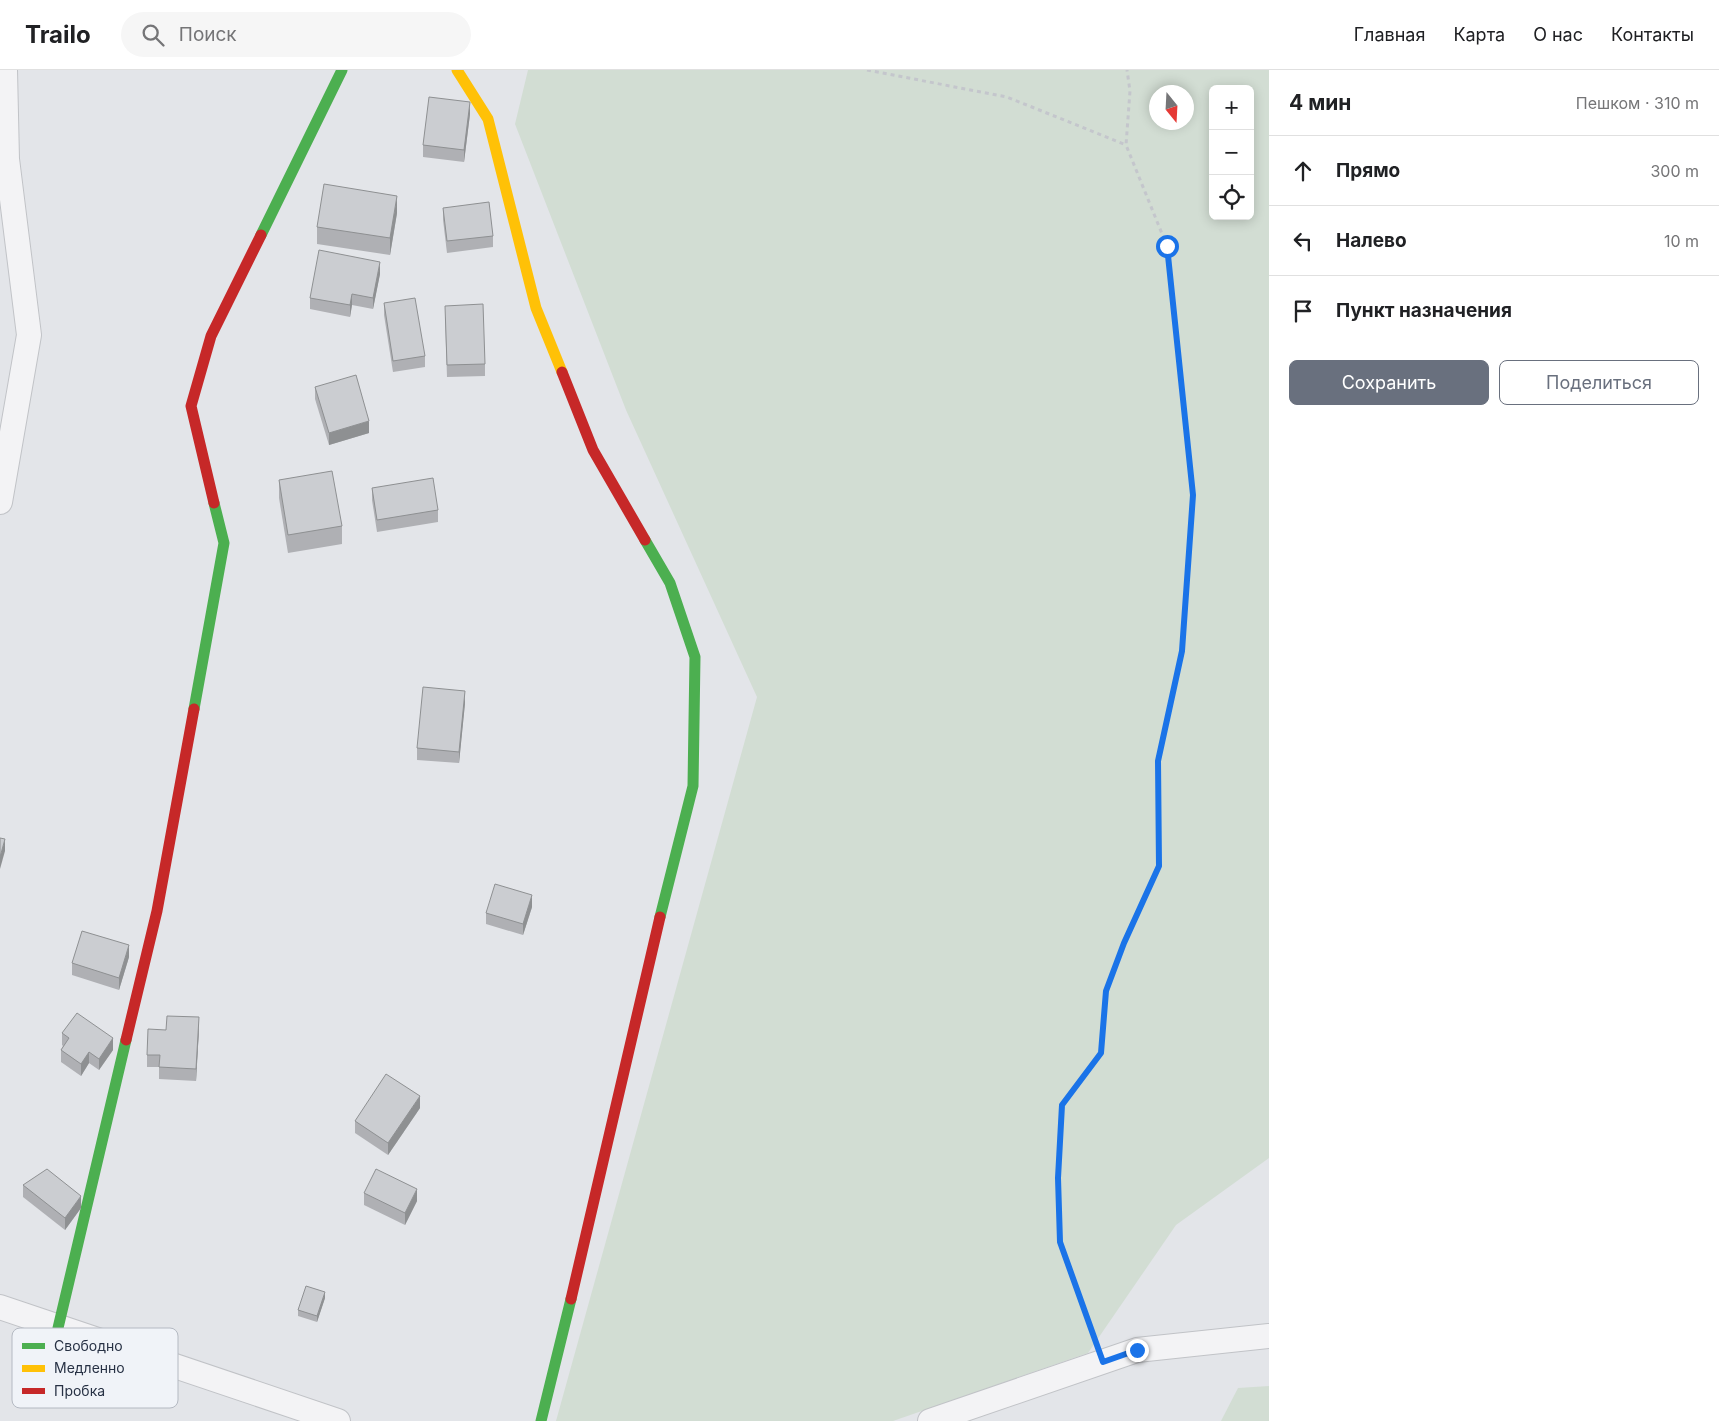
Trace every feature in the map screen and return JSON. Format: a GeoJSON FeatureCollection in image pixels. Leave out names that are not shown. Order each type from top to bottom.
{"type":"FeatureCollection","features":[{"type":"Feature","properties":{"kind":"street"},"geometry":{"type":"LineString","coordinates":[[0,502],[29,335],[7,159],[5,70]]}},
{"type":"Feature","properties":{"kind":"street"},"geometry":{"type":"LineString","coordinates":[[0,1308],[58,1328],[157,911],[224,543],[191,406],[211,336],[342,70]]}},
{"type":"Feature","properties":{"kind":"street"},"geometry":{"type":"LineString","coordinates":[[457,70],[488,119],[536,308],[593,450],[670,583],[695,657],[693,786],[654,940],[604,1163],[541,1421]]}},
{"type":"Feature","properties":{"kind":"street"},"geometry":{"type":"LineString","coordinates":[[930,1421],[1137,1350],[1269,1336]]}},
{"type":"Feature","properties":{"kind":"street"},"geometry":{"type":"LineString","coordinates":[[178,1368],[338,1421]]}},
{"type":"Feature","properties":{"kind":"path"},"geometry":{"type":"LineString","coordinates":[[867,70],[1007,97],[1126,145]]}},
{"type":"Feature","properties":{"kind":"path"},"geometry":{"type":"LineString","coordinates":[[1103,1362],[1060,1242],[1058,1178],[1062,1105],[1101,1053],[1106,991],[1124,943],[1159,866],[1158,761],[1182,651],[1193,495],[1167,246],[1126,145],[1130,91],[1127,70]]}},
{"type":"Feature","properties":{"kind":"shaded area"},"geometry":{"type":"Polygon","coordinates":[[[528,70],[1269,70],[1269,1158],[1176,1225],[1088,1353],[893,1421],[556,1421],[757,697],[626,410],[515,124],[528,70]]]}},
{"type":"Feature","properties":{"kind":"shaded area"},"geometry":{"type":"Polygon","coordinates":[[[1269,1386],[1269,1421],[1221,1421],[1238,1388],[1269,1386]]]}},
{"type":"Feature","properties":{"kind":"building"},"geometry":{"type":"Polygon","coordinates":[[[429,97],[470,102],[464,150],[423,145],[429,97]]]}},
{"type":"Feature","properties":{"kind":"building"},"geometry":{"type":"Polygon","coordinates":[[[324,184],[397,196],[390,238],[317,227],[324,184]]]}},
{"type":"Feature","properties":{"kind":"building"},"geometry":{"type":"Polygon","coordinates":[[[489,202],[493,236],[447,241],[443,208],[489,202]]]}},
{"type":"Feature","properties":{"kind":"building"},"geometry":{"type":"Polygon","coordinates":[[[319,250],[380,262],[373,298],[352,294],[350,305],[310,298],[319,250]]]}},
{"type":"Feature","properties":{"kind":"building"},"geometry":{"type":"Polygon","coordinates":[[[415,298],[425,356],[393,361],[384,303],[415,298]]]}},
{"type":"Feature","properties":{"kind":"building"},"geometry":{"type":"Polygon","coordinates":[[[483,304],[485,364],[447,365],[445,306],[483,304]]]}},
{"type":"Feature","properties":{"kind":"building"},"geometry":{"type":"Polygon","coordinates":[[[356,375],[369,421],[329,433],[315,387],[356,375]]]}},
{"type":"Feature","properties":{"kind":"building"},"geometry":{"type":"Polygon","coordinates":[[[332,471],[342,526],[288,535],[279,480],[332,471]]]}},
{"type":"Feature","properties":{"kind":"building"},"geometry":{"type":"Polygon","coordinates":[[[433,478],[438,510],[377,520],[372,488],[433,478]]]}},
{"type":"Feature","properties":{"kind":"building"},"geometry":{"type":"Polygon","coordinates":[[[423,687],[465,691],[459,752],[417,748],[423,687]]]}},
{"type":"Feature","properties":{"kind":"building"},"geometry":{"type":"Polygon","coordinates":[[[0,838],[5,839],[0,857],[0,838]]]}},
{"type":"Feature","properties":{"kind":"building"},"geometry":{"type":"Polygon","coordinates":[[[495,884],[532,895],[523,924],[486,913],[495,884]]]}},
{"type":"Feature","properties":{"kind":"building"},"geometry":{"type":"Polygon","coordinates":[[[82,931],[129,945],[119,978],[72,963],[82,931]]]}},
{"type":"Feature","properties":{"kind":"building"},"geometry":{"type":"Polygon","coordinates":[[[77,1013],[113,1038],[99,1059],[89,1052],[81,1064],[61,1050],[69,1038],[62,1033],[77,1013]]]}},
{"type":"Feature","properties":{"kind":"building"},"geometry":{"type":"Polygon","coordinates":[[[167,1016],[199,1017],[196,1069],[159,1067],[160,1055],[147,1055],[148,1029],[166,1030],[167,1016]]]}},
{"type":"Feature","properties":{"kind":"building"},"geometry":{"type":"Polygon","coordinates":[[[386,1074],[420,1096],[388,1143],[355,1121],[386,1074]]]}},
{"type":"Feature","properties":{"kind":"building"},"geometry":{"type":"Polygon","coordinates":[[[47,1169],[81,1196],[65,1218],[23,1185],[47,1169]]]}},
{"type":"Feature","properties":{"kind":"building"},"geometry":{"type":"Polygon","coordinates":[[[376,1169],[417,1189],[405,1213],[364,1193],[376,1169]]]}},
{"type":"Feature","properties":{"kind":"building"},"geometry":{"type":"Polygon","coordinates":[[[306,1286],[325,1292],[317,1316],[298,1310],[306,1286]]]}},
{"type":"Feature","properties":{"kind":"traffic: fast"},"geometry":{"type":"LineString","coordinates":[[261,235],[342,70]]}},
{"type":"Feature","properties":{"kind":"traffic: fast"},"geometry":{"type":"LineString","coordinates":[[194,709],[224,543],[214,503]]}},
{"type":"Feature","properties":{"kind":"traffic: fast"},"geometry":{"type":"LineString","coordinates":[[645,540],[670,583],[695,657],[693,786],[660,917]]}},
{"type":"Feature","properties":{"kind":"traffic: fast"},"geometry":{"type":"LineString","coordinates":[[58,1328],[126,1040]]}},
{"type":"Feature","properties":{"kind":"traffic: fast"},"geometry":{"type":"LineString","coordinates":[[541,1421],[571,1299]]}},
{"type":"Feature","properties":{"kind":"traffic: slow"},"geometry":{"type":"LineString","coordinates":[[457,70],[488,119],[536,308],[562,372]]}},
{"type":"Feature","properties":{"kind":"traffic: jam"},"geometry":{"type":"LineString","coordinates":[[214,503],[191,406],[211,336],[261,235]]}},
{"type":"Feature","properties":{"kind":"traffic: jam"},"geometry":{"type":"LineString","coordinates":[[562,372],[593,450],[645,540]]}},
{"type":"Feature","properties":{"kind":"traffic: jam"},"geometry":{"type":"LineString","coordinates":[[126,1040],[157,911],[194,709]]}},
{"type":"Feature","properties":{"kind":"traffic: jam"},"geometry":{"type":"LineString","coordinates":[[571,1299],[660,917]]}},
{"type":"Feature","properties":{"kind":"route"},"geometry":{"type":"LineString","coordinates":[[1137,1350],[1103,1362],[1060,1242],[1058,1178],[1062,1105],[1101,1053],[1106,991],[1124,943],[1159,866],[1158,761],[1182,651],[1193,495],[1167,246]]}}]}
